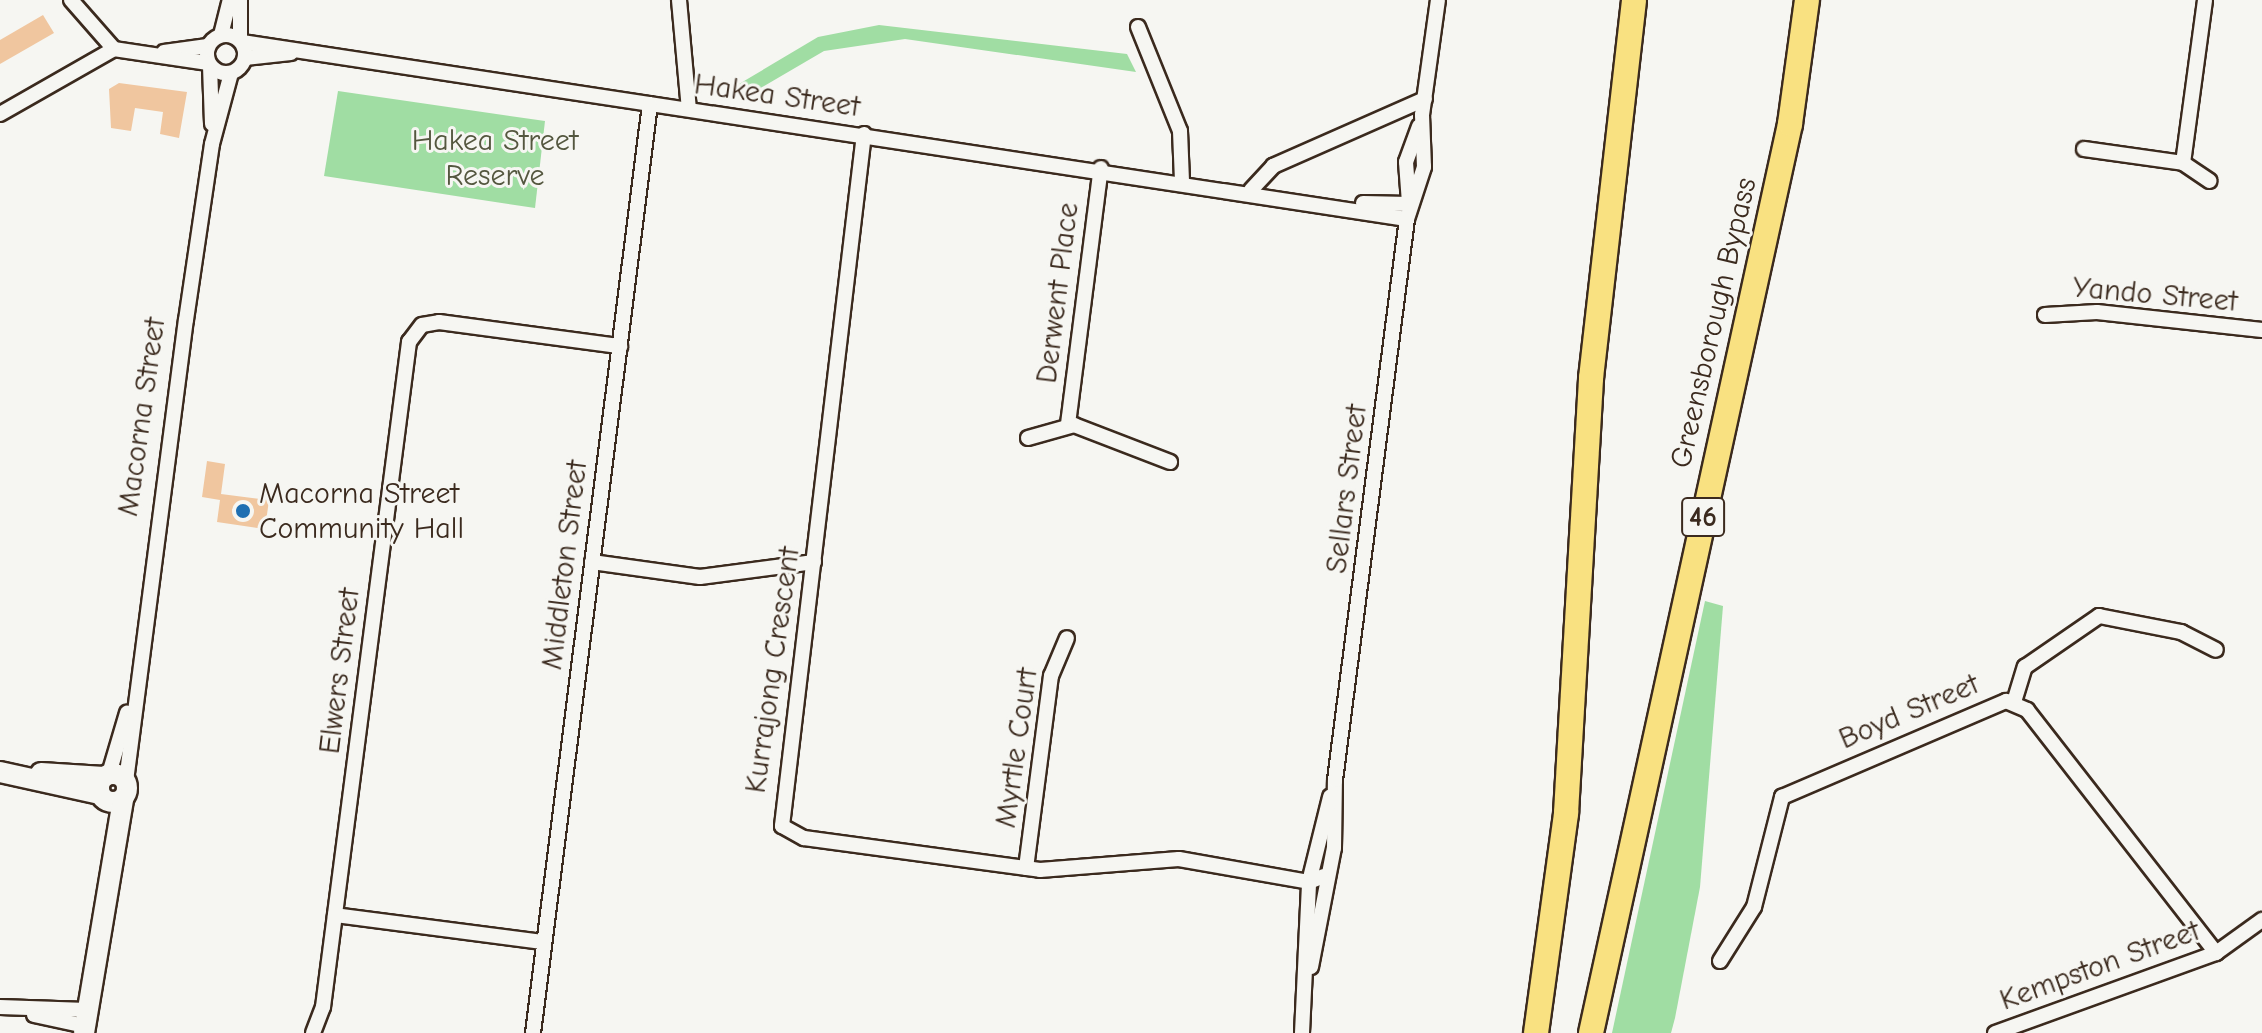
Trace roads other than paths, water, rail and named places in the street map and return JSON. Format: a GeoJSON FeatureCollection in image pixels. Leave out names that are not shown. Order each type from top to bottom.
{"type":"FeatureCollection","features":[{"type":"Feature","properties":{"kind":"highway"},"geometry":{"type":"LineString","coordinates":[[1536,1033],[1569,775],[1591,378],[1634,0]]}},
{"type":"Feature","properties":{"kind":"highway","name":"Greensborough Bypass"},"geometry":{"type":"LineString","coordinates":[[1591,1033],[1788,136],[1807,0]]}},
{"type":"Feature","properties":{"kind":"street"},"geometry":{"type":"LineString","coordinates":[[71,0],[114,49]]}},
{"type":"Feature","properties":{"kind":"street"},"geometry":{"type":"LineString","coordinates":[[151,52],[208,46],[221,35],[230,0]]}},
{"type":"Feature","properties":{"kind":"street"},"geometry":{"type":"LineString","coordinates":[[0,114],[114,49],[151,52],[209,64],[231,73],[245,58],[241,41],[240,0]]}},
{"type":"Feature","properties":{"kind":"street"},"geometry":{"type":"LineString","coordinates":[[679,0],[689,109]]}},
{"type":"Feature","properties":{"kind":"street","name":"Sellars Street"},"geometry":{"type":"LineString","coordinates":[[1302,1033],[1311,967],[1325,913],[1315,877],[1334,848],[1335,780],[1408,212],[1424,167],[1422,115],[1438,0]]}},
{"type":"Feature","properties":{"kind":"street"},"geometry":{"type":"LineString","coordinates":[[2183,163],[2205,0]]}},
{"type":"Feature","properties":{"kind":"street"},"geometry":{"type":"LineString","coordinates":[[1138,27],[1180,131],[1182,180]]}},
{"type":"Feature","properties":{"kind":"street"},"geometry":{"type":"LineString","coordinates":[[221,35],[241,41]]}},
{"type":"Feature","properties":{"kind":"street","name":"Hakea Street"},"geometry":{"type":"LineString","coordinates":[[241,41],[295,53],[1408,212]]}},
{"type":"Feature","properties":{"kind":"street"},"geometry":{"type":"LineString","coordinates":[[208,46],[209,64]]}},
{"type":"Feature","properties":{"kind":"street","name":"Hakea Street"},"geometry":{"type":"LineString","coordinates":[[245,58],[295,53]]}},
{"type":"Feature","properties":{"kind":"street","name":"Macorna Street"},"geometry":{"type":"LineString","coordinates":[[209,64],[212,144]]}},
{"type":"Feature","properties":{"kind":"street","name":"Macorna Street"},"geometry":{"type":"LineString","coordinates":[[85,1023],[106,873],[111,787],[132,698],[212,144],[231,73]]}},
{"type":"Feature","properties":{"kind":"street"},"geometry":{"type":"LineString","coordinates":[[1251,190],[1273,166],[1425,99]]}},
{"type":"Feature","properties":{"kind":"street","name":"Middleton Street"},"geometry":{"type":"LineString","coordinates":[[533,1033],[650,104]]}},
{"type":"Feature","properties":{"kind":"street","name":"Kurrajong Crescent"},"geometry":{"type":"LineString","coordinates":[[864,134],[782,826],[804,838],[1026,868],[1179,859],[1315,877]]}},
{"type":"Feature","properties":{"kind":"street"},"geometry":{"type":"LineString","coordinates":[[2084,149],[2183,163],[2210,181]]}},
{"type":"Feature","properties":{"kind":"street","name":"Derwent Place"},"geometry":{"type":"LineString","coordinates":[[1068,424],[1101,168]]}},
{"type":"Feature","properties":{"kind":"street","name":"Yando Street"},"geometry":{"type":"LineString","coordinates":[[2045,315],[2097,312],[2262,330]]}},
{"type":"Feature","properties":{"kind":"street","name":"Elwers Street"},"geometry":{"type":"LineString","coordinates":[[313,1033],[335,915],[409,342],[422,325],[439,322],[620,346]]}},
{"type":"Feature","properties":{"kind":"street","name":"Derwent Place"},"geometry":{"type":"LineString","coordinates":[[1028,438],[1068,424],[1170,462]]}},
{"type":"Feature","properties":{"kind":"street"},"geometry":{"type":"LineString","coordinates":[[592,562],[700,577],[814,562]]}},
{"type":"Feature","properties":{"kind":"street"},"geometry":{"type":"LineString","coordinates":[[2014,702],[2025,667],[2099,616],[2181,632],[2216,650]]}},
{"type":"Feature","properties":{"kind":"street","name":"Myrtle Court"},"geometry":{"type":"LineString","coordinates":[[1026,868],[1051,676],[1067,638]]}},
{"type":"Feature","properties":{"kind":"street","name":"Boyd Street"},"geometry":{"type":"LineString","coordinates":[[1720,961],[1754,907],[1782,797],[1998,702],[2014,702],[2216,953]]}},
{"type":"Feature","properties":{"kind":"street"},"geometry":{"type":"LineString","coordinates":[[7,773],[111,787]]}},
{"type":"Feature","properties":{"kind":"street"},"geometry":{"type":"LineString","coordinates":[[335,915],[543,942]]}},
{"type":"Feature","properties":{"kind":"street","name":"Kempston Street"},"geometry":{"type":"LineString","coordinates":[[1995,1033],[2216,953],[2262,920]]}},
{"type":"Feature","properties":{"kind":"street"},"geometry":{"type":"LineString","coordinates":[[6,1007],[85,1023]]}},
{"type":"Feature","properties":{"kind":"place","name":"Macorna Street Community Hall"},"geometry":{"type":"Point","coordinates":[243,511]}},
{"type":"Feature","properties":{"kind":"park label","name":"Hakea Street Reserve"},"geometry":{"type":"Point","coordinates":[495,158]}}]}
